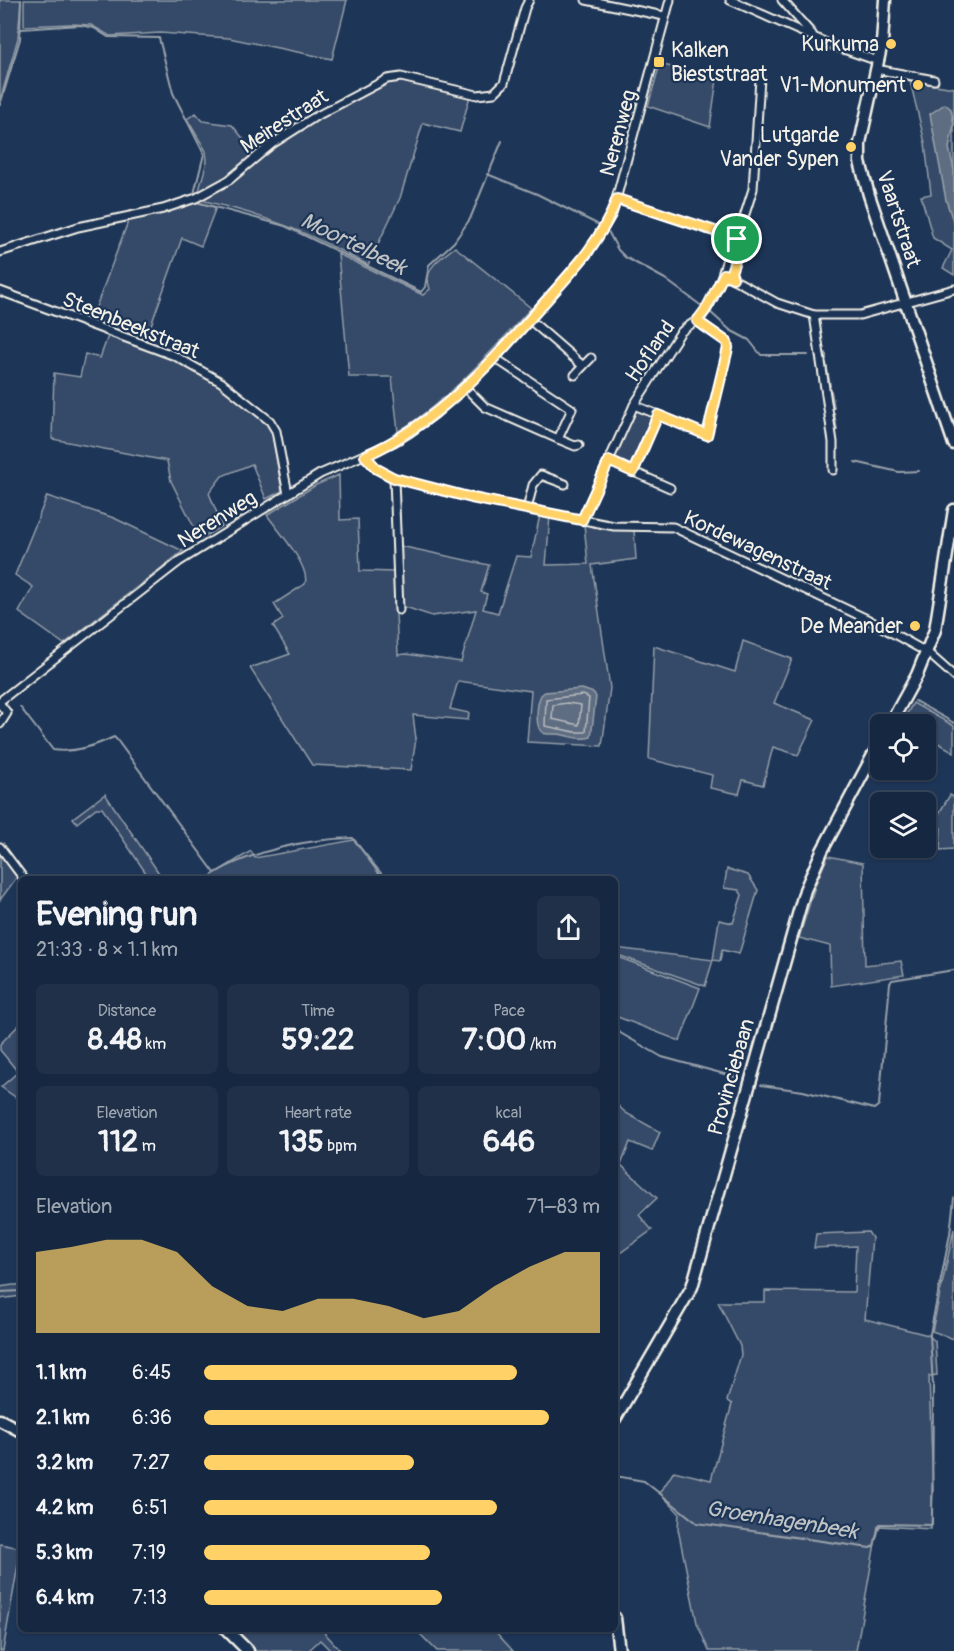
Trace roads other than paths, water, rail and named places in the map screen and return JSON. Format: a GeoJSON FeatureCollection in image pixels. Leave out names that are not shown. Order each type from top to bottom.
{"type":"FeatureCollection","features":[{"type":"Feature","properties":{"kind":"main road","name":"Vaartstraat"},"geometry":{"type":"LineString","coordinates":[[885,0],[877,65],[860,143],[860,162],[954,444]]}},
{"type":"Feature","properties":{"kind":"main road"},"geometry":{"type":"LineString","coordinates":[[895,714],[928,653],[941,608],[954,510]]}},
{"type":"Feature","properties":{"kind":"main road","name":"Provinciebaan"},"geometry":{"type":"LineString","coordinates":[[618,1414],[692,1287],[805,890],[822,851],[870,761]]}},
{"type":"Feature","properties":{"kind":"main road"},"geometry":{"type":"LineString","coordinates":[[0,1420],[18,1429]]}},
{"type":"Feature","properties":{"kind":"main road"},"geometry":{"type":"LineString","coordinates":[[229,1632],[248,1651]]}},
{"type":"Feature","properties":{"kind":"main road"},"geometry":{"type":"LineString","coordinates":[[617,1632],[619,1651]]}},
{"type":"Feature","properties":{"kind":"street","name":"Meirestraat"},"geometry":{"type":"LineString","coordinates":[[0,252],[78,227],[163,209],[196,198],[229,180],[266,149],[304,123],[387,79],[401,77],[477,95],[494,93],[504,84],[525,8],[530,0]]}},
{"type":"Feature","properties":{"kind":"street"},"geometry":{"type":"LineString","coordinates":[[586,0],[664,16]]}},
{"type":"Feature","properties":{"kind":"street","name":"Nerenweg"},"geometry":{"type":"LineString","coordinates":[[0,703],[180,561],[320,474],[365,456],[409,433],[465,387],[495,358],[588,253],[604,228],[617,199],[670,0]]}},
{"type":"Feature","properties":{"kind":"street"},"geometry":{"type":"LineString","coordinates":[[730,0],[877,65],[934,80]]}},
{"type":"Feature","properties":{"kind":"street"},"geometry":{"type":"LineString","coordinates":[[782,0],[816,38]]}},
{"type":"Feature","properties":{"kind":"street"},"geometry":{"type":"LineString","coordinates":[[733,278],[731,272],[740,246],[737,239],[753,189],[760,78]]}},
{"type":"Feature","properties":{"kind":"street"},"geometry":{"type":"LineString","coordinates":[[617,199],[737,239]]}},
{"type":"Feature","properties":{"kind":"street","name":"Hofland"},"geometry":{"type":"LineString","coordinates":[[582,520],[634,405],[680,333],[687,324],[697,321],[706,309],[724,274],[731,245],[727,235]]}},
{"type":"Feature","properties":{"kind":"street"},"geometry":{"type":"LineString","coordinates":[[724,274],[777,303],[814,315],[860,315],[899,302],[906,303],[954,289]]}},
{"type":"Feature","properties":{"kind":"street","name":"Steenbeekstraat"},"geometry":{"type":"LineString","coordinates":[[0,291],[175,356],[221,382],[270,420],[276,431],[288,494]]}},
{"type":"Feature","properties":{"kind":"street"},"geometry":{"type":"LineString","coordinates":[[814,315],[833,442],[833,470]]}},
{"type":"Feature","properties":{"kind":"street"},"geometry":{"type":"LineString","coordinates":[[530,320],[583,366]]}},
{"type":"Feature","properties":{"kind":"street","name":"Hofland"},"geometry":{"type":"LineString","coordinates":[[634,405],[707,435],[728,348],[727,342],[697,321]]}},
{"type":"Feature","properties":{"kind":"street"},"geometry":{"type":"LineString","coordinates":[[495,358],[572,409],[558,439]]}},
{"type":"Feature","properties":{"kind":"street"},"geometry":{"type":"LineString","coordinates":[[575,375],[591,358]]}},
{"type":"Feature","properties":{"kind":"street"},"geometry":{"type":"LineString","coordinates":[[465,387],[485,407],[574,446],[579,445]]}},
{"type":"Feature","properties":{"kind":"street"},"geometry":{"type":"LineString","coordinates":[[633,472],[658,415]]}},
{"type":"Feature","properties":{"kind":"street","name":"Kordewagenstraat"},"geometry":{"type":"LineString","coordinates":[[365,456],[377,469],[394,478],[527,509],[614,526],[674,527],[790,580],[928,653],[954,676]]}},
{"type":"Feature","properties":{"kind":"street"},"geometry":{"type":"LineString","coordinates":[[609,461],[670,488]]}},
{"type":"Feature","properties":{"kind":"street"},"geometry":{"type":"LineString","coordinates":[[527,509],[533,485],[540,475],[565,484]]}},
{"type":"Feature","properties":{"kind":"street"},"geometry":{"type":"LineString","coordinates":[[394,478],[399,610]]}},
{"type":"Feature","properties":{"kind":"street"},"geometry":{"type":"LineString","coordinates":[[0,703],[7,714],[0,724]]}},
{"type":"Feature","properties":{"kind":"street"},"geometry":{"type":"LineString","coordinates":[[0,847],[22,876]]}},
{"type":"Feature","properties":{"kind":"water"},"geometry":{"type":"Polygon","coordinates":[[[945,104],[951,109],[954,125],[949,148],[954,170],[954,224],[946,200],[930,114],[945,104]]]}},
{"type":"Feature","properties":{"kind":"water"},"geometry":{"type":"Polygon","coordinates":[[[582,689],[594,693],[596,697],[591,737],[580,738],[543,733],[537,721],[541,695],[545,692],[582,689]]]}},
{"type":"Feature","properties":{"kind":"waterway","name":"Moortelbeek"},"geometry":{"type":"LineString","coordinates":[[0,105],[20,39],[21,0]]}},
{"type":"Feature","properties":{"kind":"waterway","name":"Moortelbeek"},"geometry":{"type":"LineString","coordinates":[[21,29],[80,25],[94,28],[108,37],[159,38],[173,93],[204,154],[194,194]]}},
{"type":"Feature","properties":{"kind":"waterway","name":"Moortelbeek"},"geometry":{"type":"LineString","coordinates":[[196,202],[285,226],[421,292],[425,287],[429,265],[454,242],[470,219],[502,141]]}},
{"type":"Feature","properties":{"kind":"waterway","name":"Moortelbeek"},"geometry":{"type":"LineString","coordinates":[[487,174],[537,194],[597,224]]}},
{"type":"Feature","properties":{"kind":"waterway","name":"Moortelbeek"},"geometry":{"type":"LineString","coordinates":[[609,233],[618,250],[625,257],[665,279],[703,307]]}},
{"type":"Feature","properties":{"kind":"waterway","name":"Moortelbeek"},"geometry":{"type":"LineString","coordinates":[[709,311],[730,330],[749,340],[761,355],[808,355]]}},
{"type":"Feature","properties":{"kind":"waterway","name":"Moortelbeek"},"geometry":{"type":"LineString","coordinates":[[826,353],[826,359]]}},
{"type":"Feature","properties":{"kind":"waterway","name":"Moortelbeek"},"geometry":{"type":"LineString","coordinates":[[826,363],[830,386]]}},
{"type":"Feature","properties":{"kind":"waterway","name":"Moortelbeek"},"geometry":{"type":"LineString","coordinates":[[831,391],[834,408]]}},
{"type":"Feature","properties":{"kind":"waterway","name":"Moortelbeek"},"geometry":{"type":"LineString","coordinates":[[834,413],[837,430]]}},
{"type":"Feature","properties":{"kind":"waterway","name":"Moortelbeek"},"geometry":{"type":"LineString","coordinates":[[855,462],[899,472],[919,471]]}},
{"type":"Feature","properties":{"kind":"waterway"},"geometry":{"type":"LineString","coordinates":[[946,673],[954,683]]}},
{"type":"Feature","properties":{"kind":"waterway"},"geometry":{"type":"LineString","coordinates":[[915,701],[954,723]]}},
{"type":"Feature","properties":{"kind":"waterway"},"geometry":{"type":"LineString","coordinates":[[20,707],[53,750],[84,748],[114,737],[215,873],[247,858],[282,847],[353,838],[381,876]]}},
{"type":"Feature","properties":{"kind":"waterway"},"geometry":{"type":"LineString","coordinates":[[761,1085],[803,1091],[874,1109],[879,1105],[890,983],[892,980],[954,970]]}},
{"type":"Feature","properties":{"kind":"waterway"},"geometry":{"type":"LineString","coordinates":[[618,1032],[662,1057],[739,1078]]}},
{"type":"Feature","properties":{"kind":"waterway","name":"Groenhagenbeek"},"geometry":{"type":"LineString","coordinates":[[930,1334],[950,1234],[954,1198]]}},
{"type":"Feature","properties":{"kind":"waterway","name":"Groenhagenbeek"},"geometry":{"type":"LineString","coordinates":[[0,1292],[18,1291]]}},
{"type":"Feature","properties":{"kind":"waterway","name":"Groenhagenbeek"},"geometry":{"type":"LineString","coordinates":[[618,1477],[644,1481],[697,1523],[870,1548],[874,1546],[880,1524],[932,1525],[933,1386],[930,1335]]}},
{"type":"Feature","properties":{"kind":"place","name":"Kurkuma"},"geometry":{"type":"Point","coordinates":[891,44]}},
{"type":"Feature","properties":{"kind":"place","name":"Kalken Bieststraat"},"geometry":{"type":"Point","coordinates":[659,62]}},
{"type":"Feature","properties":{"kind":"place","name":"V1-Monument"},"geometry":{"type":"Point","coordinates":[918,85]}},
{"type":"Feature","properties":{"kind":"place","name":"Lutgarde Vander Sypen"},"geometry":{"type":"Point","coordinates":[851,147]}},
{"type":"Feature","properties":{"kind":"place","name":"De Meander"},"geometry":{"type":"Point","coordinates":[915,626]}}]}
